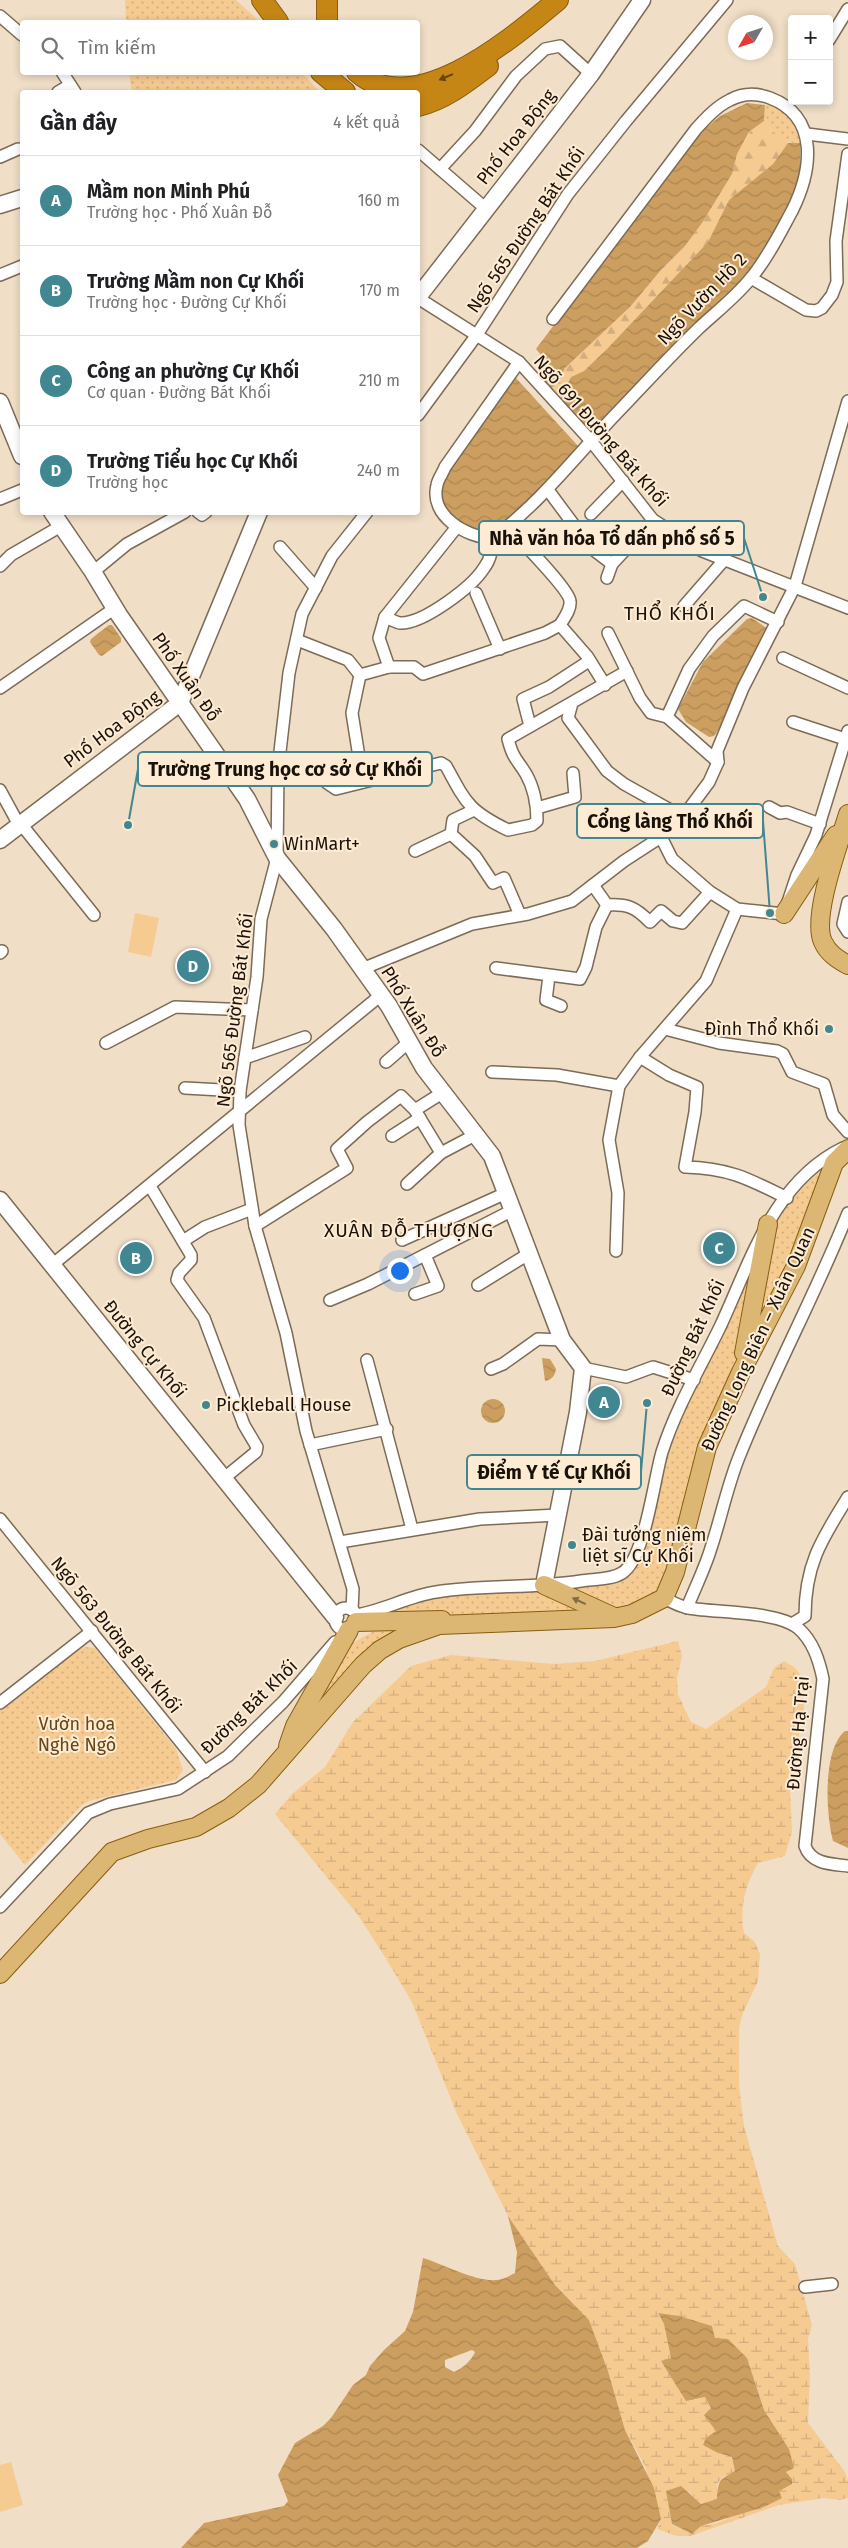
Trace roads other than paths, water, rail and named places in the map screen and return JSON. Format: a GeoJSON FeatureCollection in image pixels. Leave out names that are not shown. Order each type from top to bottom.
{"type":"FeatureCollection","features":[{"type":"Feature","properties":{"kind":"highway"},"geometry":{"type":"LineString","coordinates":[[262,0],[277,20]]}},
{"type":"Feature","properties":{"kind":"highway"},"geometry":{"type":"LineString","coordinates":[[327,20],[328,0]]}},
{"type":"Feature","properties":{"kind":"highway"},"geometry":{"type":"LineString","coordinates":[[362,75],[382,85],[404,87],[427,84],[448,77],[477,60],[531,22],[558,0]]}},
{"type":"Feature","properties":{"kind":"highway"},"geometry":{"type":"LineString","coordinates":[[420,105],[443,97],[464,84],[489,65],[531,22]]}},
{"type":"Feature","properties":{"kind":"highway"},"geometry":{"type":"LineString","coordinates":[[325,75],[343,90]]}},
{"type":"Feature","properties":{"kind":"main road"},"geometry":{"type":"LineString","coordinates":[[784,914],[848,816]]}},
{"type":"Feature","properties":{"kind":"main road"},"geometry":{"type":"LineString","coordinates":[[848,816],[831,870],[820,924],[822,940],[829,953],[848,964]]}},
{"type":"Feature","properties":{"kind":"main road","name":"Đường Long Biên – Xuân Quan"},"geometry":{"type":"LineString","coordinates":[[664,1598],[675,1572],[707,1447],[740,1372],[796,1266],[834,1163],[848,1148]]}},
{"type":"Feature","properties":{"kind":"main road"},"geometry":{"type":"LineString","coordinates":[[740,1372],[768,1224]]}},
{"type":"Feature","properties":{"kind":"main road"},"geometry":{"type":"LineString","coordinates":[[544,1585],[614,1618]]}},
{"type":"Feature","properties":{"kind":"main road"},"geometry":{"type":"LineString","coordinates":[[0,1974],[112,1852],[148,1839],[196,1827],[236,1802],[258,1785],[284,1758],[363,1665],[380,1650],[399,1639],[439,1625],[614,1618],[632,1614],[664,1598]]}},
{"type":"Feature","properties":{"kind":"main road"},"geometry":{"type":"LineString","coordinates":[[284,1758],[296,1726],[348,1621],[430,1619],[477,1624]]}},
{"type":"Feature","properties":{"kind":"main road"},"geometry":{"type":"LineString","coordinates":[[0,1964],[21,1950]]}},
{"type":"Feature","properties":{"kind":"street"},"geometry":{"type":"LineString","coordinates":[[257,0],[276,20]]}},
{"type":"Feature","properties":{"kind":"street","name":"Phố Hoa Động"},"geometry":{"type":"LineString","coordinates":[[420,294],[485,208],[591,74],[642,0]]}},
{"type":"Feature","properties":{"kind":"street","name":"Ngõ 565 Đường Bát Khối"},"geometry":{"type":"LineString","coordinates":[[420,412],[476,336],[568,194],[727,0]]}},
{"type":"Feature","properties":{"kind":"street"},"geometry":{"type":"LineString","coordinates":[[833,33],[848,9]]}},
{"type":"Feature","properties":{"kind":"street"},"geometry":{"type":"LineString","coordinates":[[0,16],[20,33]]}},
{"type":"Feature","properties":{"kind":"street"},"geometry":{"type":"LineString","coordinates":[[440,169],[475,131],[516,76],[545,49],[560,46],[591,74]]}},
{"type":"Feature","properties":{"kind":"street"},"geometry":{"type":"LineString","coordinates":[[64,75],[73,89]]}},
{"type":"Feature","properties":{"kind":"street"},"geometry":{"type":"LineString","coordinates":[[553,319],[678,151],[713,112],[731,99],[750,94],[788,103]]}},
{"type":"Feature","properties":{"kind":"street"},"geometry":{"type":"LineString","coordinates":[[791,105],[807,134],[848,139]]}},
{"type":"Feature","properties":{"kind":"street","name":"Ngõ Vườn Hồ 2"},"geometry":{"type":"LineString","coordinates":[[493,538],[508,527],[548,490],[591,441],[751,278],[787,219],[802,189],[807,161],[807,134]]}},
{"type":"Feature","properties":{"kind":"street"},"geometry":{"type":"LineString","coordinates":[[0,157],[18,149]]}},
{"type":"Feature","properties":{"kind":"street"},"geometry":{"type":"LineString","coordinates":[[420,152],[485,208]]}},
{"type":"Feature","properties":{"kind":"street"},"geometry":{"type":"LineString","coordinates":[[751,278],[806,310],[816,311],[826,304],[837,282],[836,241],[848,154]]}},
{"type":"Feature","properties":{"kind":"street"},"geometry":{"type":"LineString","coordinates":[[0,205],[20,199]]}},
{"type":"Feature","properties":{"kind":"street"},"geometry":{"type":"LineString","coordinates":[[0,275],[20,267]]}},
{"type":"Feature","properties":{"kind":"street","name":"Ngõ 691 Đường Bát Khối"},"geometry":{"type":"LineString","coordinates":[[420,298],[518,362],[591,441],[653,520],[702,551],[848,608]]}},
{"type":"Feature","properties":{"kind":"street"},"geometry":{"type":"LineString","coordinates":[[385,617],[400,622],[434,612],[447,603],[484,569],[492,552],[493,538],[470,535],[456,528],[442,512],[437,498],[436,486],[445,467],[518,362]]}},
{"type":"Feature","properties":{"kind":"street"},"geometry":{"type":"LineString","coordinates":[[362,969],[472,924],[520,915],[572,901],[624,860],[661,837],[683,818],[709,782],[718,762],[717,751],[743,688],[795,586],[848,401]]}},
{"type":"Feature","properties":{"kind":"street"},"geometry":{"type":"LineString","coordinates":[[0,402],[20,451]]}},
{"type":"Feature","properties":{"kind":"street"},"geometry":{"type":"LineString","coordinates":[[591,514],[623,481]]}},
{"type":"Feature","properties":{"kind":"street"},"geometry":{"type":"LineString","coordinates":[[548,490],[592,548],[612,564]]}},
{"type":"Feature","properties":{"kind":"street"},"geometry":{"type":"LineString","coordinates":[[0,499],[20,491]]}},
{"type":"Feature","properties":{"kind":"street","name":"Phố Xuân Đỗ"},"geometry":{"type":"LineString","coordinates":[[54,515],[115,608],[248,799],[277,858],[381,995],[424,1068],[492,1156],[562,1340],[583,1368]]}},
{"type":"Feature","properties":{"kind":"street"},"geometry":{"type":"LineString","coordinates":[[93,572],[127,544],[180,515]]}},
{"type":"Feature","properties":{"kind":"street","name":"Phố Hoa Động"},"geometry":{"type":"LineString","coordinates":[[0,840],[180,703],[258,515]]}},
{"type":"Feature","properties":{"kind":"street","name":"Ngõ 565 Đường Bát Khối"},"geometry":{"type":"LineString","coordinates":[[348,1621],[353,1589],[310,1445],[286,1333],[255,1226],[239,1125],[240,1091],[252,1010],[261,919],[277,858],[278,769],[289,673],[302,614],[332,556],[365,515]]}},
{"type":"Feature","properties":{"kind":"street"},"geometry":{"type":"LineString","coordinates":[[607,578],[612,564],[653,520]]}},
{"type":"Feature","properties":{"kind":"street"},"geometry":{"type":"LineString","coordinates":[[0,566],[11,555],[60,526]]}},
{"type":"Feature","properties":{"kind":"street"},"geometry":{"type":"LineString","coordinates":[[360,675],[389,667],[414,667],[424,674],[500,649],[560,625],[570,608],[570,598],[546,567],[508,527]]}},
{"type":"Feature","properties":{"kind":"street"},"geometry":{"type":"LineString","coordinates":[[389,667],[379,638],[385,617],[456,528]]}},
{"type":"Feature","properties":{"kind":"street"},"geometry":{"type":"LineString","coordinates":[[280,547],[316,588]]}},
{"type":"Feature","properties":{"kind":"street"},"geometry":{"type":"LineString","coordinates":[[684,606],[725,560]]}},
{"type":"Feature","properties":{"kind":"street"},"geometry":{"type":"LineString","coordinates":[[476,593],[500,649]]}},
{"type":"Feature","properties":{"kind":"street"},"geometry":{"type":"LineString","coordinates":[[666,717],[689,670],[713,636],[744,606],[778,622]]}},
{"type":"Feature","properties":{"kind":"street"},"geometry":{"type":"LineString","coordinates":[[0,688],[115,608]]}},
{"type":"Feature","properties":{"kind":"street"},"geometry":{"type":"LineString","coordinates":[[560,625],[589,661],[605,685]]}},
{"type":"Feature","properties":{"kind":"street"},"geometry":{"type":"LineString","coordinates":[[608,633],[640,698],[651,713],[666,717],[718,762]]}},
{"type":"Feature","properties":{"kind":"street"},"geometry":{"type":"LineString","coordinates":[[297,640],[348,660],[360,675]]}},
{"type":"Feature","properties":{"kind":"street"},"geometry":{"type":"LineString","coordinates":[[783,658],[848,688]]}},
{"type":"Feature","properties":{"kind":"street"},"geometry":{"type":"LineString","coordinates":[[530,726],[523,699],[549,687],[589,661]]}},
{"type":"Feature","properties":{"kind":"street"},"geometry":{"type":"LineString","coordinates":[[278,769],[325,772],[327,783],[336,789],[441,763],[446,766],[466,802],[474,810],[508,830],[532,825],[537,821],[537,808],[531,785],[526,774],[512,757],[508,739],[627,671]]}},
{"type":"Feature","properties":{"kind":"street"},"geometry":{"type":"LineString","coordinates":[[360,675],[352,713],[363,782]]}},
{"type":"Feature","properties":{"kind":"street"},"geometry":{"type":"LineString","coordinates":[[168,685],[189,682]]}},
{"type":"Feature","properties":{"kind":"street"},"geometry":{"type":"LineString","coordinates":[[572,703],[568,718],[607,771],[624,784],[683,818]]}},
{"type":"Feature","properties":{"kind":"street"},"geometry":{"type":"LineString","coordinates":[[661,837],[672,859],[710,892],[737,909],[784,914],[797,875],[820,824],[847,735],[793,722]]}},
{"type":"Feature","properties":{"kind":"street"},"geometry":{"type":"LineString","coordinates":[[537,808],[575,797],[572,773]]}},
{"type":"Feature","properties":{"kind":"street"},"geometry":{"type":"LineString","coordinates":[[0,790],[20,825],[94,915]]}},
{"type":"Feature","properties":{"kind":"street"},"geometry":{"type":"LineString","coordinates":[[768,807],[780,813],[787,812],[820,824]]}},
{"type":"Feature","properties":{"kind":"street"},"geometry":{"type":"LineString","coordinates":[[451,834],[453,820],[474,810]]}},
{"type":"Feature","properties":{"kind":"street"},"geometry":{"type":"LineString","coordinates":[[415,851],[451,834]]}},
{"type":"Feature","properties":{"kind":"street"},"geometry":{"type":"LineString","coordinates":[[451,834],[474,856],[493,883],[504,878],[520,915]]}},
{"type":"Feature","properties":{"kind":"street"},"geometry":{"type":"LineString","coordinates":[[593,885],[607,905]]}},
{"type":"Feature","properties":{"kind":"street"},"geometry":{"type":"LineString","coordinates":[[607,905],[626,904],[640,912],[650,922],[661,910],[674,921],[682,923],[710,892]]}},
{"type":"Feature","properties":{"kind":"street"},"geometry":{"type":"LineString","coordinates":[[848,902],[843,924],[848,932]]}},
{"type":"Feature","properties":{"kind":"street"},"geometry":{"type":"LineString","coordinates":[[496,968],[580,979],[586,967],[596,927],[607,905]]}},
{"type":"Feature","properties":{"kind":"street"},"geometry":{"type":"LineString","coordinates":[[616,1251],[618,1192],[609,1140],[619,1086],[640,1057],[706,981],[737,909]]}},
{"type":"Feature","properties":{"kind":"street"},"geometry":{"type":"LineString","coordinates":[[549,976],[546,1000],[561,1006]]}},
{"type":"Feature","properties":{"kind":"street"},"geometry":{"type":"LineString","coordinates":[[52,1266],[381,995]]}},
{"type":"Feature","properties":{"kind":"street"},"geometry":{"type":"LineString","coordinates":[[106,1043],[175,1007],[252,1010]]}},
{"type":"Feature","properties":{"kind":"street"},"geometry":{"type":"LineString","coordinates":[[665,1029],[719,1043],[776,1051],[783,1054],[792,1072],[824,1084],[833,1115],[848,1132]]}},
{"type":"Feature","properties":{"kind":"street"},"geometry":{"type":"LineString","coordinates":[[245,1058],[305,1036]]}},
{"type":"Feature","properties":{"kind":"street"},"geometry":{"type":"LineString","coordinates":[[386,1062],[409,1042]]}},
{"type":"Feature","properties":{"kind":"street"},"geometry":{"type":"LineString","coordinates":[[640,1057],[669,1075],[697,1087],[695,1112],[685,1167],[714,1168],[747,1178],[787,1198]]}},
{"type":"Feature","properties":{"kind":"street"},"geometry":{"type":"LineString","coordinates":[[492,1072],[557,1075],[619,1086]]}},
{"type":"Feature","properties":{"kind":"street"},"geometry":{"type":"LineString","coordinates":[[185,1088],[240,1091]]}},
{"type":"Feature","properties":{"kind":"street"},"geometry":{"type":"LineString","coordinates":[[392,1136],[442,1093]]}},
{"type":"Feature","properties":{"kind":"street"},"geometry":{"type":"LineString","coordinates":[[255,1226],[347,1168],[337,1149],[367,1122],[401,1096],[417,1114],[441,1153]]}},
{"type":"Feature","properties":{"kind":"street"},"geometry":{"type":"LineString","coordinates":[[407,1184],[441,1153],[475,1135]]}},
{"type":"Feature","properties":{"kind":"street","name":"Đường Bát Khối"},"geometry":{"type":"LineString","coordinates":[[0,1907],[88,1813],[110,1804],[178,1789],[228,1756],[283,1702],[333,1645],[348,1621],[397,1602],[437,1592],[544,1585],[612,1577],[629,1568],[639,1549],[670,1431],[721,1325],[753,1248],[787,1198],[818,1163],[848,1148]]}},
{"type":"Feature","properties":{"kind":"street"},"geometry":{"type":"LineString","coordinates":[[150,1186],[192,1257],[190,1263],[178,1275],[178,1280],[204,1318],[244,1425],[257,1447],[256,1452],[223,1479]]}},
{"type":"Feature","properties":{"kind":"street"},"geometry":{"type":"LineString","coordinates":[[402,1240],[506,1193]]}},
{"type":"Feature","properties":{"kind":"street","name":"Đường Cự Khối"},"geometry":{"type":"LineString","coordinates":[[0,1200],[223,1479],[348,1621]]}},
{"type":"Feature","properties":{"kind":"street"},"geometry":{"type":"LineString","coordinates":[[183,1241],[205,1226],[252,1209]]}},
{"type":"Feature","properties":{"kind":"street"},"geometry":{"type":"LineString","coordinates":[[330,1300],[368,1284],[513,1210]]}},
{"type":"Feature","properties":{"kind":"street"},"geometry":{"type":"LineString","coordinates":[[687,1608],[711,1548],[725,1496],[739,1458],[769,1388],[812,1298],[848,1213]]}},
{"type":"Feature","properties":{"kind":"street"},"geometry":{"type":"LineString","coordinates":[[478,1285],[530,1253]]}},
{"type":"Feature","properties":{"kind":"street"},"geometry":{"type":"LineString","coordinates":[[415,1294],[438,1286],[425,1255]]}},
{"type":"Feature","properties":{"kind":"street"},"geometry":{"type":"LineString","coordinates":[[491,1369],[503,1364],[538,1339],[562,1340]]}},
{"type":"Feature","properties":{"kind":"street"},"geometry":{"type":"LineString","coordinates":[[367,1360],[387,1429],[412,1529]]}},
{"type":"Feature","properties":{"kind":"street"},"geometry":{"type":"LineString","coordinates":[[544,1585],[578,1412],[583,1368],[626,1377],[653,1366],[694,1380]]}},
{"type":"Feature","properties":{"kind":"street"},"geometry":{"type":"LineString","coordinates":[[310,1445],[387,1429]]}},
{"type":"Feature","properties":{"kind":"street"},"geometry":{"type":"LineString","coordinates":[[664,1598],[687,1608],[757,1615],[792,1624],[805,1616],[805,1593],[813,1556],[848,1497]]}},
{"type":"Feature","properties":{"kind":"street"},"geometry":{"type":"LineString","coordinates":[[340,1542],[480,1519],[558,1515]]}},
{"type":"Feature","properties":{"kind":"street","name":"Ngõ 563 Đường Bát Khối"},"geometry":{"type":"LineString","coordinates":[[0,1519],[206,1772]]}},
{"type":"Feature","properties":{"kind":"street","name":"Đường Hạ Trại"},"geometry":{"type":"LineString","coordinates":[[792,1624],[809,1640],[820,1664],[823,1679],[806,1846],[808,1854],[813,1858],[822,1862],[848,1866]]}},
{"type":"Feature","properties":{"kind":"street"},"geometry":{"type":"LineString","coordinates":[[0,1702],[92,1631]]}},
{"type":"Feature","properties":{"kind":"street"},"geometry":{"type":"LineString","coordinates":[[805,2287],[832,2284]]}},
{"type":"Feature","properties":{"kind":"water"},"geometry":{"type":"Polygon","coordinates":[[[747,103],[765,105],[764,121],[749,132],[737,154],[732,174],[702,223],[685,246],[661,270],[630,307],[565,368],[560,379],[551,389],[538,374],[547,362],[536,349],[693,139],[720,116],[747,103]]]}},
{"type":"Feature","properties":{"kind":"water"},"geometry":{"type":"Polygon","coordinates":[[[788,143],[800,143],[801,182],[780,224],[743,281],[595,428],[588,430],[560,400],[571,377],[584,371],[607,349],[708,242],[729,200],[773,164],[788,143]]]}},
{"type":"Feature","properties":{"kind":"water"},"geometry":{"type":"Polygon","coordinates":[[[515,377],[579,447],[554,478],[520,512],[502,524],[483,530],[466,527],[446,507],[442,490],[443,485],[450,467],[515,377]]]}},
{"type":"Feature","properties":{"kind":"water"},"geometry":{"type":"Polygon","coordinates":[[[752,618],[768,629],[720,727],[714,736],[709,737],[686,722],[678,709],[703,662],[747,619],[752,618]]]}},
{"type":"Feature","properties":{"kind":"water"},"geometry":{"type":"Polygon","coordinates":[[[109,625],[112,625],[121,638],[121,642],[102,656],[99,655],[90,642],[91,639],[109,625]]]}},
{"type":"Feature","properties":{"kind":"water"},"geometry":{"type":"Polygon","coordinates":[[[542,1358],[550,1359],[556,1369],[550,1380],[545,1381],[542,1358]]]}},
{"type":"Feature","properties":{"kind":"water"},"geometry":{"type":"Polygon","coordinates":[[[493,1399],[501,1403],[505,1411],[501,1419],[493,1423],[485,1419],[481,1411],[485,1403],[493,1399]]]}},
{"type":"Feature","properties":{"kind":"water"},"geometry":{"type":"Polygon","coordinates":[[[845,1731],[848,1731],[848,1848],[833,1841],[828,1800],[829,1767],[832,1753],[845,1731]]]}},
{"type":"Feature","properties":{"kind":"water"},"geometry":{"type":"Polygon","coordinates":[[[508,2216],[555,2285],[589,2320],[608,2371],[625,2430],[654,2488],[661,2519],[648,2541],[637,2548],[181,2548],[204,2523],[284,2506],[288,2501],[278,2475],[295,2443],[323,2426],[331,2418],[353,2385],[366,2375],[370,2366],[384,2350],[405,2331],[413,2312],[423,2258],[470,2276],[497,2280],[504,2279],[515,2273],[517,2252],[508,2216]],[[472,2350],[445,2360],[445,2367],[454,2372],[457,2371],[469,2361],[475,2352],[472,2350]]]}},
{"type":"Feature","properties":{"kind":"water"},"geometry":{"type":"Polygon","coordinates":[[[658,2313],[679,2316],[712,2326],[715,2338],[728,2339],[747,2358],[764,2410],[789,2449],[794,2468],[786,2472],[792,2479],[792,2484],[779,2491],[782,2498],[764,2507],[701,2526],[692,2534],[672,2524],[666,2491],[681,2486],[701,2504],[717,2499],[720,2481],[735,2471],[732,2457],[718,2453],[703,2445],[706,2438],[716,2431],[704,2415],[711,2408],[705,2397],[686,2401],[661,2361],[671,2358],[664,2324],[658,2313]]]}},
{"type":"Feature","properties":{"kind":"place","name":"Nhà văn hóa Tổ dấn phố số 5"},"geometry":{"type":"Point","coordinates":[763,597]}},
{"type":"Feature","properties":{"kind":"place","name":"Trường Trung học cơ sở Cự Khối"},"geometry":{"type":"Point","coordinates":[128,825]}},
{"type":"Feature","properties":{"kind":"place","name":"WinMart+"},"geometry":{"type":"Point","coordinates":[274,844]}},
{"type":"Feature","properties":{"kind":"place","name":"Cổng làng Thổ Khối"},"geometry":{"type":"Point","coordinates":[770,913]}},
{"type":"Feature","properties":{"kind":"place","name":"Trường Tiểu học Cự Khối"},"geometry":{"type":"Point","coordinates":[193,966]}},
{"type":"Feature","properties":{"kind":"place","name":"Đình Thổ Khối"},"geometry":{"type":"Point","coordinates":[829,1029]}},
{"type":"Feature","properties":{"kind":"place","name":"Công an phường Cự Khối"},"geometry":{"type":"Point","coordinates":[719,1248]}},
{"type":"Feature","properties":{"kind":"place","name":"Trường Mầm non Cự Khối"},"geometry":{"type":"Point","coordinates":[136,1258]}},
{"type":"Feature","properties":{"kind":"place","name":"Mầm non Minh Phú"},"geometry":{"type":"Point","coordinates":[604,1402]}},
{"type":"Feature","properties":{"kind":"place","name":"Điểm Y tế Cự Khối"},"geometry":{"type":"Point","coordinates":[647,1403]}},
{"type":"Feature","properties":{"kind":"place","name":"Pickleball House"},"geometry":{"type":"Point","coordinates":[206,1405]}},
{"type":"Feature","properties":{"kind":"place","name":"Đài tưởng niệm liệt sĩ Cự Khối"},"geometry":{"type":"Point","coordinates":[572,1545]}},
{"type":"Feature","properties":{"kind":"district","name":"THỔ KHỐI"},"geometry":{"type":"Point","coordinates":[670,613]}},
{"type":"Feature","properties":{"kind":"district","name":"XUÂN ĐỖ THƯỢNG"},"geometry":{"type":"Point","coordinates":[409,1230]}},
{"type":"Feature","properties":{"kind":"park label","name":"Vườn hoa Nghè Ngô"},"geometry":{"type":"Point","coordinates":[77,1734]}}]}
